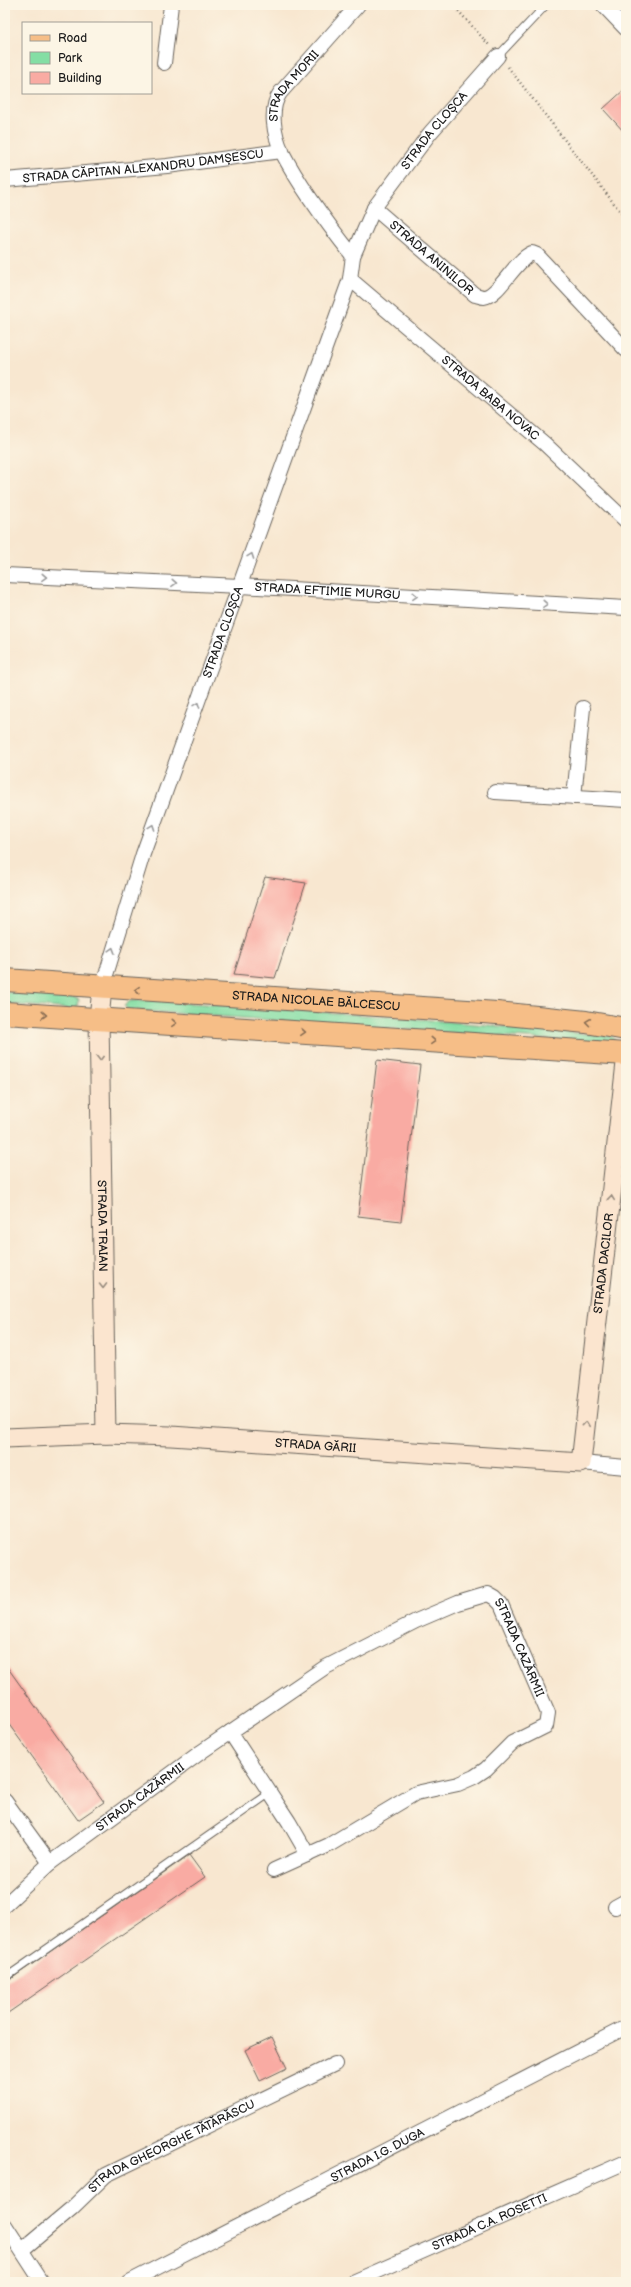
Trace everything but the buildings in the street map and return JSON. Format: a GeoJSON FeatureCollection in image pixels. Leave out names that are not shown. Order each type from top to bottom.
{"type":"FeatureCollection","features":[{"type":"Feature","properties":{"kind":"main road","name":"STRADA NICOLAE BĂLCESCU"},"geometry":{"type":"LineString","coordinates":[[5,980],[102,988],[497,1013],[586,1022],[626,1029]]}},
{"type":"Feature","properties":{"kind":"main road"},"geometry":{"type":"LineString","coordinates":[[5,1013],[626,1054]]}},
{"type":"Feature","properties":{"kind":"street"},"geometry":{"type":"LineString","coordinates":[[164,63],[171,5]]}},
{"type":"Feature","properties":{"kind":"street","name":"STRADA MORII"},"geometry":{"type":"LineString","coordinates":[[353,256],[310,197],[282,151],[274,115],[275,100],[358,5]]}},
{"type":"Feature","properties":{"kind":"street"},"geometry":{"type":"LineString","coordinates":[[604,5],[626,29]]}},
{"type":"Feature","properties":{"kind":"street","name":"STRADA CLOȘCA"},"geometry":{"type":"LineString","coordinates":[[374,208],[430,133],[468,88],[498,56]]}},
{"type":"Feature","properties":{"kind":"street","name":"STRADA CĂPITAN ALEXANDRU DAMȘESCU"},"geometry":{"type":"LineString","coordinates":[[5,180],[167,166],[282,151]]}},
{"type":"Feature","properties":{"kind":"street"},"geometry":{"type":"LineString","coordinates":[[350,279],[353,256],[374,208]]}},
{"type":"Feature","properties":{"kind":"street","name":"STRADA ANINILOR"},"geometry":{"type":"LineString","coordinates":[[374,208],[474,295],[484,297],[492,293],[524,256],[532,253],[537,255],[626,350]]}},
{"type":"Feature","properties":{"kind":"street","name":"STRADA CLOȘCA"},"geometry":{"type":"LineString","coordinates":[[102,988],[142,854],[350,279]]}},
{"type":"Feature","properties":{"kind":"street","name":"STRADA BABA NOVAC"},"geometry":{"type":"LineString","coordinates":[[350,279],[545,444],[626,521]]}},
{"type":"Feature","properties":{"kind":"street","name":"STRADA EFTIMIE MURGU"},"geometry":{"type":"LineString","coordinates":[[5,575],[240,586],[626,608]]}},
{"type":"Feature","properties":{"kind":"street"},"geometry":{"type":"LineString","coordinates":[[574,797],[583,708]]}},
{"type":"Feature","properties":{"kind":"street"},"geometry":{"type":"LineString","coordinates":[[495,792],[626,800]]}},
{"type":"Feature","properties":{"kind":"street","name":"STRADA TRAIAN"},"geometry":{"type":"LineString","coordinates":[[102,988],[99,1019],[106,1434]]}},
{"type":"Feature","properties":{"kind":"street","name":"STRADA DACILOR"},"geometry":{"type":"LineString","coordinates":[[581,1463],[626,1063]]}},
{"type":"Feature","properties":{"kind":"street","name":"STRADA GĂRII"},"geometry":{"type":"LineString","coordinates":[[5,1438],[106,1434],[210,1438],[626,1467]]}},
{"type":"Feature","properties":{"kind":"street","name":"STRADA CAZĂRMII"},"geometry":{"type":"LineString","coordinates":[[5,1905],[50,1863],[230,1732],[324,1668],[401,1628],[476,1596],[488,1594],[495,1598],[501,1604],[548,1713],[546,1726],[512,1743],[486,1769],[474,1777],[458,1784],[416,1793],[329,1845],[274,1870]]}},
{"type":"Feature","properties":{"kind":"street"},"geometry":{"type":"LineString","coordinates":[[230,1732],[308,1854]]}},
{"type":"Feature","properties":{"kind":"street"},"geometry":{"type":"LineString","coordinates":[[5,1801],[50,1863]]}},
{"type":"Feature","properties":{"kind":"street","name":"STRADA I.G. DUGA"},"geometry":{"type":"LineString","coordinates":[[129,2282],[369,2161],[430,2127],[626,2027]]}},
{"type":"Feature","properties":{"kind":"street","name":"STRADA GHEORGHE TĂTĂRĂSCU"},"geometry":{"type":"LineString","coordinates":[[22,2250],[72,2208],[106,2175],[335,2064]]}},
{"type":"Feature","properties":{"kind":"street","name":"STRADA C.A. ROSETTI"},"geometry":{"type":"LineString","coordinates":[[353,2282],[626,2162]]}},
{"type":"Feature","properties":{"kind":"street"},"geometry":{"type":"LineString","coordinates":[[5,2225],[42,2282]]}},
{"type":"Feature","properties":{"kind":"lane"},"geometry":{"type":"LineString","coordinates":[[498,56],[546,5]]}},
{"type":"Feature","properties":{"kind":"lane"},"geometry":{"type":"LineString","coordinates":[[5,1978],[270,1794]]}},
{"type":"Feature","properties":{"kind":"path"},"geometry":{"type":"LineString","coordinates":[[453,5],[519,79],[626,219]]}},
{"type":"Feature","properties":{"kind":"green space"},"geometry":{"type":"Polygon","coordinates":[[[5,992],[74,997],[79,1000],[78,1006],[74,1009],[5,1004],[5,992]]]}},
{"type":"Feature","properties":{"kind":"green space"},"geometry":{"type":"Polygon","coordinates":[[[144,1000],[394,1017],[612,1036],[616,1041],[612,1044],[129,1010],[124,1006],[130,1001],[144,1000]]]}}]}
